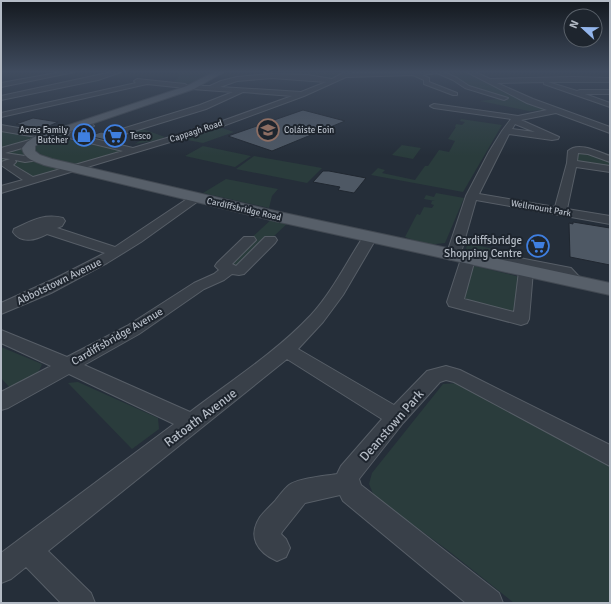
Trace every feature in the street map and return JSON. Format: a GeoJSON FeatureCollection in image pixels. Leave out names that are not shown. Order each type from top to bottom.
{"type":"FeatureCollection","features":[{"type":"Feature","properties":{"kind":"main road"},"geometry":{"type":"LineString","coordinates":[[36,158],[29,153],[31,145],[48,136],[153,100]]}},
{"type":"Feature","properties":{"kind":"main road","name":"Cardiffsbridge Road"},"geometry":{"type":"LineString","coordinates":[[36,158],[197,198],[610,289]]}},
{"type":"Feature","properties":{"kind":"street"},"geometry":{"type":"LineString","coordinates":[[1,115],[67,100]]}},
{"type":"Feature","properties":{"kind":"street"},"geometry":{"type":"LineString","coordinates":[[124,131],[223,100]]}},
{"type":"Feature","properties":{"kind":"street","name":"Cappagh Road"},"geometry":{"type":"LineString","coordinates":[[1,190],[191,133],[289,100]]}},
{"type":"Feature","properties":{"kind":"street"},"geometry":{"type":"LineString","coordinates":[[530,100],[554,111],[609,130]]}},
{"type":"Feature","properties":{"kind":"street"},"geometry":{"type":"LineString","coordinates":[[595,100],[610,105]]}},
{"type":"Feature","properties":{"kind":"street"},"geometry":{"type":"LineString","coordinates":[[434,106],[516,119],[555,137],[552,138],[506,131]]}},
{"type":"Feature","properties":{"kind":"street"},"geometry":{"type":"LineString","coordinates":[[526,271],[521,319],[455,302],[460,257],[472,196],[506,131],[516,119],[554,111]]}},
{"type":"Feature","properties":{"kind":"street"},"geometry":{"type":"LineString","coordinates":[[158,121],[191,133]]}},
{"type":"Feature","properties":{"kind":"street"},"geometry":{"type":"LineString","coordinates":[[86,123],[90,126],[77,131],[72,136],[133,151]]}},
{"type":"Feature","properties":{"kind":"street"},"geometry":{"type":"LineString","coordinates":[[1,128],[48,136]]}},
{"type":"Feature","properties":{"kind":"street"},"geometry":{"type":"LineString","coordinates":[[1,151],[31,145]]}},
{"type":"Feature","properties":{"kind":"street"},"geometry":{"type":"LineString","coordinates":[[560,211],[572,163],[573,152],[575,150],[590,151],[610,160]]}},
{"type":"Feature","properties":{"kind":"street"},"geometry":{"type":"LineString","coordinates":[[1,155],[25,159],[36,158]]}},
{"type":"Feature","properties":{"kind":"street"},"geometry":{"type":"LineString","coordinates":[[11,162],[4,164],[31,181]]}},
{"type":"Feature","properties":{"kind":"street"},"geometry":{"type":"LineString","coordinates":[[572,163],[610,170]]}},
{"type":"Feature","properties":{"kind":"street","name":"Wellmount Park"},"geometry":{"type":"LineString","coordinates":[[472,196],[610,220]]}},
{"type":"Feature","properties":{"kind":"street","name":"Abbotstown Avenue"},"geometry":{"type":"LineString","coordinates":[[1,309],[48,288],[116,252],[197,198]]}},
{"type":"Feature","properties":{"kind":"street","name":"Abbotstown Avenue"},"geometry":{"type":"LineString","coordinates":[[46,229],[116,252]]}},
{"type":"Feature","properties":{"kind":"street","name":"Ratoath Avenue"},"geometry":{"type":"LineString","coordinates":[[1,569],[28,550],[286,350],[317,318],[337,292],[370,237]]}},
{"type":"Feature","properties":{"kind":"street"},"geometry":{"type":"LineString","coordinates":[[230,268],[222,266],[249,240]]}},
{"type":"Feature","properties":{"kind":"street","name":"Cardiffsbridge Avenue"},"geometry":{"type":"LineString","coordinates":[[1,402],[133,330],[199,286],[219,277],[230,268],[239,270],[270,240]]}},
{"type":"Feature","properties":{"kind":"street"},"geometry":{"type":"LineString","coordinates":[[494,264],[500,258],[566,271],[576,282]]}},
{"type":"Feature","properties":{"kind":"street"},"geometry":{"type":"LineString","coordinates":[[1,336],[192,423]]}},
{"type":"Feature","properties":{"kind":"street"},"geometry":{"type":"LineString","coordinates":[[286,350],[396,417]]}},
{"type":"Feature","properties":{"kind":"street","name":"Deanstown Park"},"geometry":{"type":"LineString","coordinates":[[346,483],[349,474],[396,417],[434,376],[446,373],[460,377],[610,456]]}},
{"type":"Feature","properties":{"kind":"street"},"geometry":{"type":"LineString","coordinates":[[278,548],[268,540],[269,527],[298,492],[346,483],[352,493],[489,603]]}},
{"type":"Feature","properties":{"kind":"street"},"geometry":{"type":"LineString","coordinates":[[28,550],[81,603]]}},
{"type":"Feature","properties":{"kind":"shaded area"},"geometry":{"type":"Polygon","coordinates":[[[524,100],[545,110],[529,111],[480,101],[524,100]]]}},
{"type":"Feature","properties":{"kind":"shaded area"},"geometry":{"type":"Polygon","coordinates":[[[461,119],[502,125],[463,192],[371,175],[378,168],[385,170],[382,173],[415,180],[425,166],[428,166],[439,150],[449,152],[455,141],[448,139],[456,127],[456,124],[462,125],[465,122],[460,121],[461,119]]]}},
{"type":"Feature","properties":{"kind":"shaded area"},"geometry":{"type":"Polygon","coordinates":[[[219,127],[234,132],[203,143],[182,139],[219,127]]]}},
{"type":"Feature","properties":{"kind":"shaded area"},"geometry":{"type":"Polygon","coordinates":[[[1,128],[38,135],[25,142],[1,149],[1,128]]]}},
{"type":"Feature","properties":{"kind":"shaded area"},"geometry":{"type":"Polygon","coordinates":[[[140,128],[165,137],[159,140],[135,144],[148,136],[130,132],[140,128]]]}},
{"type":"Feature","properties":{"kind":"shaded area"},"geometry":{"type":"Polygon","coordinates":[[[57,135],[67,135],[65,139],[123,151],[94,161],[78,164],[68,163],[42,155],[34,149],[39,143],[57,135]]]}},
{"type":"Feature","properties":{"kind":"shaded area"},"geometry":{"type":"Polygon","coordinates":[[[402,145],[421,148],[413,159],[392,155],[402,145]]]}},
{"type":"Feature","properties":{"kind":"shaded area"},"geometry":{"type":"Polygon","coordinates":[[[21,146],[28,153],[74,168],[32,181],[1,162],[1,152],[21,146]]]}},
{"type":"Feature","properties":{"kind":"shaded area"},"geometry":{"type":"Polygon","coordinates":[[[203,146],[251,156],[235,167],[185,156],[203,146]]]}},
{"type":"Feature","properties":{"kind":"shaded area"},"geometry":{"type":"Polygon","coordinates":[[[578,151],[610,160],[610,169],[576,161],[578,151]]]}},
{"type":"Feature","properties":{"kind":"shaded area"},"geometry":{"type":"Polygon","coordinates":[[[254,156],[322,168],[307,183],[236,169],[254,156]]]}},
{"type":"Feature","properties":{"kind":"shaded area"},"geometry":{"type":"Polygon","coordinates":[[[226,179],[278,189],[272,196],[269,208],[203,193],[226,179]]]}},
{"type":"Feature","properties":{"kind":"shaded area"},"geometry":{"type":"Polygon","coordinates":[[[436,193],[464,198],[445,243],[427,245],[405,237],[417,214],[420,215],[424,207],[432,208],[434,205],[431,204],[432,201],[435,201],[424,199],[426,195],[434,197],[436,193]]]}},
{"type":"Feature","properties":{"kind":"shaded area"},"geometry":{"type":"Polygon","coordinates":[[[275,216],[291,220],[238,270],[222,265],[275,216]]]}},
{"type":"Feature","properties":{"kind":"shaded area"},"geometry":{"type":"Polygon","coordinates":[[[468,243],[493,249],[480,256],[468,253],[466,248],[468,243]]]}},
{"type":"Feature","properties":{"kind":"shaded area"},"geometry":{"type":"Polygon","coordinates":[[[471,265],[520,277],[515,313],[460,300],[471,265]]]}},
{"type":"Feature","properties":{"kind":"shaded area"},"geometry":{"type":"Polygon","coordinates":[[[1,347],[42,364],[40,369],[30,380],[12,390],[1,378],[1,347]]]}},
{"type":"Feature","properties":{"kind":"shaded area"},"geometry":{"type":"Polygon","coordinates":[[[78,382],[158,418],[159,429],[132,449],[68,383],[78,382]]]}},
{"type":"Feature","properties":{"kind":"shaded area"},"geometry":{"type":"Polygon","coordinates":[[[457,383],[610,467],[610,603],[514,603],[450,552],[374,496],[369,484],[372,473],[443,384],[457,383]]]}},
{"type":"Feature","properties":{"kind":"building"},"geometry":{"type":"Polygon","coordinates":[[[303,110],[345,121],[272,151],[228,136],[303,110]]]}},
{"type":"Feature","properties":{"kind":"building"},"geometry":{"type":"Polygon","coordinates":[[[33,118],[58,122],[42,129],[16,124],[33,118]]]}},
{"type":"Feature","properties":{"kind":"building"},"geometry":{"type":"Polygon","coordinates":[[[101,132],[129,136],[114,142],[89,136],[101,132]]]}},
{"type":"Feature","properties":{"kind":"building"},"geometry":{"type":"Polygon","coordinates":[[[323,171],[366,178],[354,193],[338,190],[340,187],[313,182],[323,171]]]}},
{"type":"Feature","properties":{"kind":"building"},"geometry":{"type":"Polygon","coordinates":[[[573,222],[610,228],[610,265],[570,257],[569,223],[573,224],[573,222]]]}},
{"type":"Feature","properties":{"kind":"place","name":"Coláiste Eoin"},"geometry":{"type":"Point","coordinates":[268,130]}},
{"type":"Feature","properties":{"kind":"place","name":"Acres Family Butcher"},"geometry":{"type":"Point","coordinates":[84,135]}},
{"type":"Feature","properties":{"kind":"place","name":"Tesco"},"geometry":{"type":"Point","coordinates":[115,136]}},
{"type":"Feature","properties":{"kind":"place","name":"Cardiffsbridge Shopping Centre"},"geometry":{"type":"Point","coordinates":[538,246]}}]}
